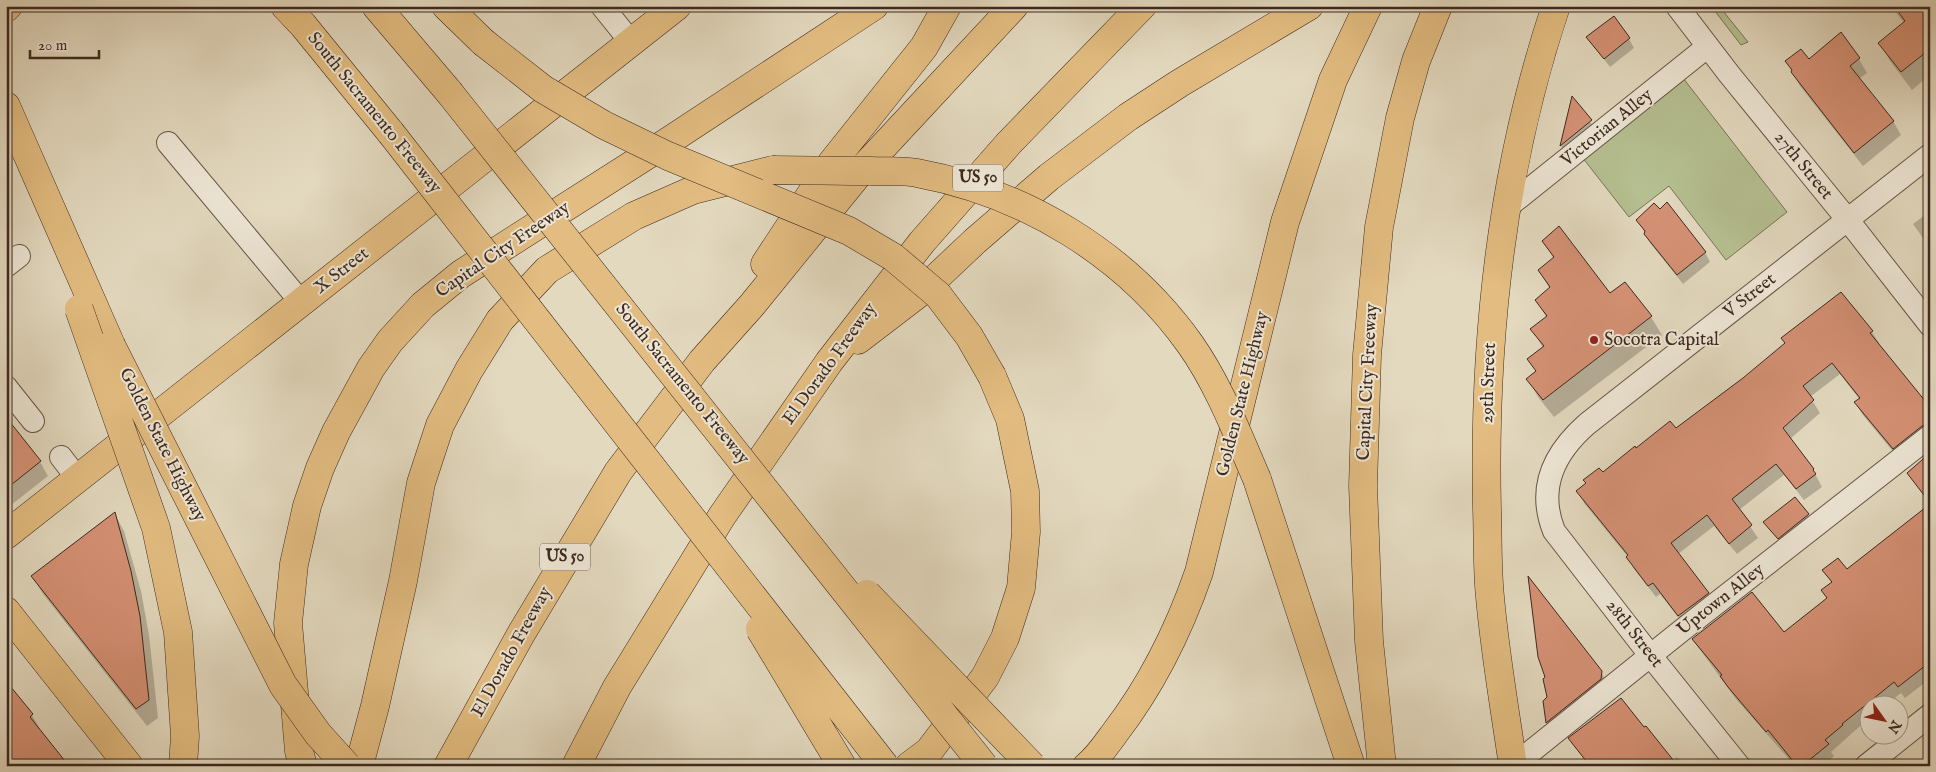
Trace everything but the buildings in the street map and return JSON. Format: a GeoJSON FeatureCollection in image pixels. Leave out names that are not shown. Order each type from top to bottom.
{"type":"FeatureCollection","features":[{"type":"Feature","properties":{"kind":"main road","name":"South Sacramento Freeway"},"geometry":{"type":"LineString","coordinates":[[284,6],[303,25],[391,133],[885,766]]}},
{"type":"Feature","properties":{"kind":"main road","name":"South Sacramento Freeway"},"geometry":{"type":"LineString","coordinates":[[376,6],[449,92],[984,766]]}},
{"type":"Feature","properties":{"kind":"main road"},"geometry":{"type":"LineString","coordinates":[[446,6],[483,42],[543,89],[604,125],[668,156],[849,231],[893,257],[938,295],[970,336],[992,376],[1010,419],[1025,491],[1026,532],[1021,588],[1005,638],[985,677],[929,751],[909,766]]}},
{"type":"Feature","properties":{"kind":"main road","name":"X Street"},"geometry":{"type":"LineString","coordinates":[[6,535],[677,6]]}},
{"type":"Feature","properties":{"kind":"main road","name":"Capital City Freeway"},"geometry":{"type":"LineString","coordinates":[[301,758],[288,623],[296,554],[307,506],[320,468],[336,432],[372,368],[390,341],[424,305],[461,274],[874,6]]}},
{"type":"Feature","properties":{"kind":"main road"},"geometry":{"type":"LineString","coordinates":[[702,361],[830,165],[924,47],[947,6]]}},
{"type":"Feature","properties":{"kind":"main road","name":"El Dorado Freeway"},"geometry":{"type":"LineString","coordinates":[[448,766],[525,626],[613,480],[702,361],[752,305],[865,166],[1014,6]]}},
{"type":"Feature","properties":{"kind":"main road","name":"El Dorado Freeway"},"geometry":{"type":"LineString","coordinates":[[576,766],[617,687],[722,516],[829,362],[922,242],[1009,142],[1142,6]]}},
{"type":"Feature","properties":{"kind":"main road"},"geometry":{"type":"LineString","coordinates":[[829,362],[922,292],[975,241],[1049,178],[1128,117],[1180,83],[1309,6]]}},
{"type":"Feature","properties":{"kind":"main road","name":"Golden State Highway"},"geometry":{"type":"LineString","coordinates":[[1087,766],[1094,760],[1145,690],[1175,633],[1192,593],[1199,572],[1285,222],[1333,80],[1368,6]]}},
{"type":"Feature","properties":{"kind":"main road","name":"Capital City Freeway"},"geometry":{"type":"LineString","coordinates":[[1382,766],[1369,641],[1363,467],[1367,355],[1379,227],[1400,118],[1416,61],[1438,6]]}},
{"type":"Feature","properties":{"kind":"main road","name":"29th Street"},"geometry":{"type":"LineString","coordinates":[[1513,766],[1490,597],[1486,479],[1487,405],[1491,334],[1506,208],[1538,60],[1556,6]]}},
{"type":"Feature","properties":{"kind":"main road","name":"Golden State Highway"},"geometry":{"type":"LineString","coordinates":[[6,106],[112,345],[283,685],[318,734],[348,766]]}},
{"type":"Feature","properties":{"kind":"main road"},"geometry":{"type":"LineString","coordinates":[[360,766],[403,580],[421,483],[440,425],[468,370],[500,320],[547,270],[634,216],[693,190],[773,170],[915,172],[963,184],[986,192],[1055,223],[1101,253],[1130,276],[1179,330],[1219,392],[1257,479],[1351,766]]}},
{"type":"Feature","properties":{"kind":"main road"},"geometry":{"type":"LineString","coordinates":[[36,173],[79,309],[156,528],[178,632],[185,736],[183,766]]}},
{"type":"Feature","properties":{"kind":"main road"},"geometry":{"type":"LineString","coordinates":[[752,473],[1032,766]]}},
{"type":"Feature","properties":{"kind":"main road"},"geometry":{"type":"LineString","coordinates":[[699,527],[842,766]]}},
{"type":"Feature","properties":{"kind":"main road"},"geometry":{"type":"LineString","coordinates":[[8,617],[129,766]]}},
{"type":"Feature","properties":{"kind":"street"},"geometry":{"type":"LineString","coordinates":[[602,6],[631,42]]}},
{"type":"Feature","properties":{"kind":"street","name":"27th Street"},"geometry":{"type":"LineString","coordinates":[[1677,6],[1707,47],[1847,219],[1930,325]]}},
{"type":"Feature","properties":{"kind":"street","name":"Victorian Alley"},"geometry":{"type":"LineString","coordinates":[[1506,208],[1707,47]]}},
{"type":"Feature","properties":{"kind":"street"},"geometry":{"type":"LineString","coordinates":[[168,142],[302,302]]}},
{"type":"Feature","properties":{"kind":"street","name":"V Street"},"geometry":{"type":"LineString","coordinates":[[1548,492],[1554,464],[1573,436],[1930,155]]}},
{"type":"Feature","properties":{"kind":"street"},"geometry":{"type":"LineString","coordinates":[[6,387],[34,421]]}},
{"type":"Feature","properties":{"kind":"street","name":"Uptown Alley"},"geometry":{"type":"LineString","coordinates":[[1513,766],[1650,655],[1930,436]]}},
{"type":"Feature","properties":{"kind":"street"},"geometry":{"type":"LineString","coordinates":[[61,457],[78,479]]}},
{"type":"Feature","properties":{"kind":"street","name":"28th Street"},"geometry":{"type":"LineString","coordinates":[[1548,492],[1548,511],[1554,531],[1739,766]]}},
{"type":"Feature","properties":{"kind":"street"},"geometry":{"type":"LineString","coordinates":[[1866,766],[1930,715]]}},
{"type":"Feature","properties":{"kind":"green space"},"geometry":{"type":"Polygon","coordinates":[[[1711,6],[1719,6],[1748,42],[1741,45],[1711,6]]]}},
{"type":"Feature","properties":{"kind":"green space"},"geometry":{"type":"Polygon","coordinates":[[[1683,78],[1787,212],[1726,260],[1669,186],[1629,217],[1582,157],[1683,78]]]}},
{"type":"Feature","properties":{"kind":"place","name":"Socotra Capital"},"geometry":{"type":"Point","coordinates":[1594,340]}}]}
